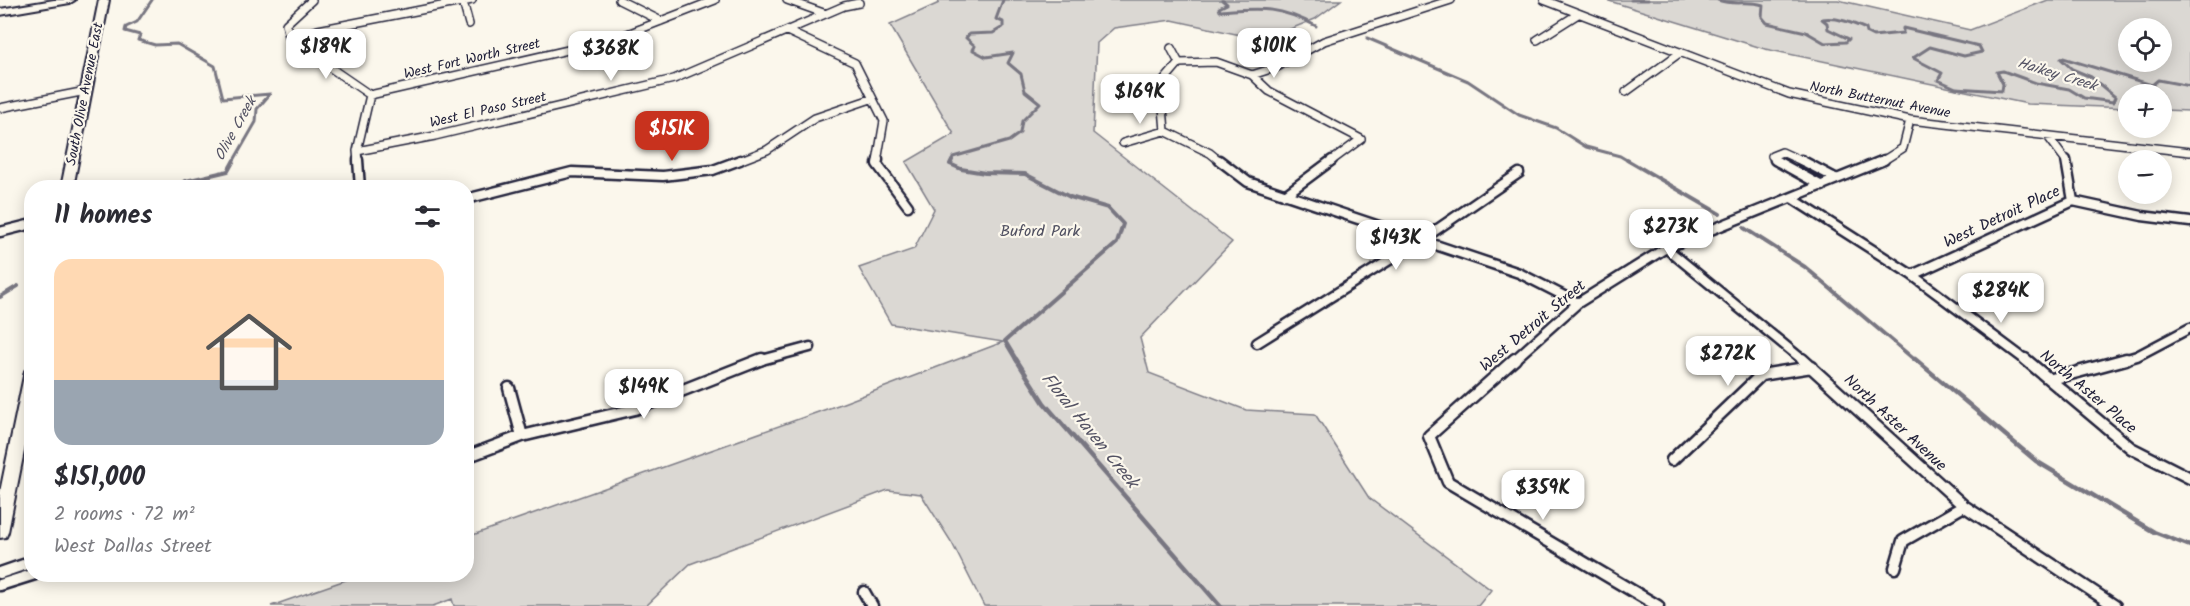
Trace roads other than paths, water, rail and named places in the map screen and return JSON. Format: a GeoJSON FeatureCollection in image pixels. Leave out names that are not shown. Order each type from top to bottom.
{"type":"FeatureCollection","features":[{"type":"Feature","properties":{"kind":"street"},"geometry":{"type":"LineString","coordinates":[[0,12],[70,0]]}},
{"type":"Feature","properties":{"kind":"street","name":"South Olive Avenue East"},"geometry":{"type":"LineString","coordinates":[[69,180],[104,0]]}},
{"type":"Feature","properties":{"kind":"street"},"geometry":{"type":"LineString","coordinates":[[312,0],[286,24],[290,40],[370,95],[357,151],[359,180]]}},
{"type":"Feature","properties":{"kind":"street"},"geometry":{"type":"LineString","coordinates":[[290,40],[318,30],[472,0]]}},
{"type":"Feature","properties":{"kind":"street"},"geometry":{"type":"LineString","coordinates":[[619,0],[661,21]]}},
{"type":"Feature","properties":{"kind":"street","name":"West Fort Worth Street"},"geometry":{"type":"LineString","coordinates":[[370,95],[612,40],[715,0]]}},
{"type":"Feature","properties":{"kind":"street"},"geometry":{"type":"LineString","coordinates":[[787,0],[826,14]]}},
{"type":"Feature","properties":{"kind":"street"},"geometry":{"type":"LineString","coordinates":[[1252,75],[1277,67],[1324,41],[1451,0]]}},
{"type":"Feature","properties":{"kind":"street","name":"North Butternut Avenue"},"geometry":{"type":"LineString","coordinates":[[1544,0],[1789,94],[1910,120],[2049,138],[2190,152]]}},
{"type":"Feature","properties":{"kind":"street"},"geometry":{"type":"LineString","coordinates":[[463,2],[469,24]]}},
{"type":"Feature","properties":{"kind":"street","name":"West El Paso Street"},"geometry":{"type":"LineString","coordinates":[[357,151],[435,136],[674,80],[826,14],[859,3]]}},
{"type":"Feature","properties":{"kind":"street"},"geometry":{"type":"LineString","coordinates":[[1537,39],[1578,14]]}},
{"type":"Feature","properties":{"kind":"street"},"geometry":{"type":"LineString","coordinates":[[787,32],[855,63],[884,122],[877,164],[908,206]]}},
{"type":"Feature","properties":{"kind":"street"},"geometry":{"type":"LineString","coordinates":[[1171,48],[1179,63]]}},
{"type":"Feature","properties":{"kind":"street"},"geometry":{"type":"LineString","coordinates":[[1626,92],[1681,52]]}},
{"type":"Feature","properties":{"kind":"street"},"geometry":{"type":"LineString","coordinates":[[1165,131],[1161,84],[1179,63],[1216,62],[1252,75],[1269,92],[1361,139],[1285,195]]}},
{"type":"Feature","properties":{"kind":"street"},"geometry":{"type":"LineString","coordinates":[[0,108],[86,91]]}},
{"type":"Feature","properties":{"kind":"street"},"geometry":{"type":"LineString","coordinates":[[474,197],[572,172],[663,176],[713,170],[767,150],[815,118],[871,99]]}},
{"type":"Feature","properties":{"kind":"street","name":"West Detroit Street"},"geometry":{"type":"LineString","coordinates":[[1658,606],[1448,482],[1429,436],[1578,303],[1666,248],[1883,161],[1903,148],[1910,120]]}},
{"type":"Feature","properties":{"kind":"street"},"geometry":{"type":"LineString","coordinates":[[1123,143],[1165,131],[1210,153],[1248,182],[1519,273],[1578,303]]}},
{"type":"Feature","properties":{"kind":"street","name":"West Detroit Place"},"geometry":{"type":"LineString","coordinates":[[1912,275],[2073,201],[2068,163],[2049,138]]}},
{"type":"Feature","properties":{"kind":"street"},"geometry":{"type":"LineString","coordinates":[[1822,186],[1775,160],[1772,156],[1782,152],[1789,154],[1837,179]]}},
{"type":"Feature","properties":{"kind":"street"},"geometry":{"type":"LineString","coordinates":[[1257,343],[1423,239],[1519,173]]}},
{"type":"Feature","properties":{"kind":"street","name":"North Aster Place"},"geometry":{"type":"LineString","coordinates":[[1793,199],[1912,275],[2052,379],[2131,448],[2190,478]]}},
{"type":"Feature","properties":{"kind":"street"},"geometry":{"type":"LineString","coordinates":[[2073,201],[2142,216],[2190,222]]}},
{"type":"Feature","properties":{"kind":"street"},"geometry":{"type":"LineString","coordinates":[[0,232],[24,226]]}},
{"type":"Feature","properties":{"kind":"street","name":"North Aster Avenue"},"geometry":{"type":"LineString","coordinates":[[1666,248],[1812,367],[1964,506],[2115,606]]}},
{"type":"Feature","properties":{"kind":"street"},"geometry":{"type":"LineString","coordinates":[[2052,379],[2137,356],[2190,328]]}},
{"type":"Feature","properties":{"kind":"street"},"geometry":{"type":"LineString","coordinates":[[474,454],[522,436],[635,409],[770,356],[810,347]]}},
{"type":"Feature","properties":{"kind":"street"},"geometry":{"type":"LineString","coordinates":[[1672,460],[1761,375],[1812,367]]}},
{"type":"Feature","properties":{"kind":"street"},"geometry":{"type":"LineString","coordinates":[[509,388],[522,436]]}},
{"type":"Feature","properties":{"kind":"street"},"geometry":{"type":"LineString","coordinates":[[0,532],[24,411]]}},
{"type":"Feature","properties":{"kind":"street"},"geometry":{"type":"LineString","coordinates":[[1894,568],[1903,541],[1964,506]]}},
{"type":"Feature","properties":{"kind":"street"},"geometry":{"type":"LineString","coordinates":[[0,573],[24,565]]}},
{"type":"Feature","properties":{"kind":"street"},"geometry":{"type":"LineString","coordinates":[[0,585],[24,577]]}},
{"type":"Feature","properties":{"kind":"street"},"geometry":{"type":"LineString","coordinates":[[864,592],[872,606]]}},
{"type":"Feature","properties":{"kind":"waterway","name":"Olive Creek"},"geometry":{"type":"LineString","coordinates":[[152,0],[137,22],[126,27],[125,31],[140,35],[138,40],[155,45],[177,44],[215,66],[223,98],[270,94],[257,109],[256,122],[233,162]]}},
{"type":"Feature","properties":{"kind":"waterway","name":"Floral Haven Creek"},"geometry":{"type":"LineString","coordinates":[[951,162],[953,157],[1009,141],[1020,133],[1022,121],[1040,103],[1025,91],[1021,74],[1008,63],[1013,53],[986,57],[973,50],[975,46],[966,38],[969,34],[993,33],[1003,27],[1003,22],[996,19],[1003,0]]}},
{"type":"Feature","properties":{"kind":"waterway"},"geometry":{"type":"LineString","coordinates":[[1222,0],[1227,4],[1219,8],[1220,11],[1270,10],[1303,19],[1316,26]]}},
{"type":"Feature","properties":{"kind":"waterway","name":"Haikey Creek"},"geometry":{"type":"LineString","coordinates":[[1631,0],[1648,0]]}},
{"type":"Feature","properties":{"kind":"waterway","name":"Haikey Creek"},"geometry":{"type":"LineString","coordinates":[[1718,0],[1763,5],[1762,17],[1767,23],[1806,32],[1825,43],[1846,42],[1849,39],[1828,29],[1827,23],[1822,19],[1839,20],[1855,25],[1866,29],[1867,33],[1873,36],[1903,33],[1903,28],[1979,46],[1982,52],[1964,56],[1930,47],[1913,58],[1942,73],[1938,80],[1956,88],[2002,91],[2003,84],[1997,72],[2003,71],[2036,83],[2069,89],[2084,98],[2113,102],[2115,97],[2091,77],[2072,69],[2061,59],[2063,58],[2152,85],[2158,80],[2190,86]]}},
{"type":"Feature","properties":{"kind":"waterway"},"geometry":{"type":"LineString","coordinates":[[1367,38],[1468,81],[1519,115],[1556,128],[1586,147],[1620,156],[1630,162]]}},
{"type":"Feature","properties":{"kind":"waterway","name":"Olive Creek"},"geometry":{"type":"LineString","coordinates":[[190,180],[228,171],[234,160]]}},
{"type":"Feature","properties":{"kind":"waterway"},"geometry":{"type":"LineString","coordinates":[[1627,160],[1720,214]]}},
{"type":"Feature","properties":{"kind":"waterway","name":"Floral Haven Creek"},"geometry":{"type":"LineString","coordinates":[[951,162],[950,164],[961,169],[985,173],[1025,174],[1070,197],[1108,208],[1123,224],[1117,243],[1005,341],[1017,361]]}},
{"type":"Feature","properties":{"kind":"waterway"},"geometry":{"type":"LineString","coordinates":[[1744,228],[1805,267],[1916,361]]}},
{"type":"Feature","properties":{"kind":"waterway","name":"Olive Creek"},"geometry":{"type":"LineString","coordinates":[[0,297],[18,286]]}},
{"type":"Feature","properties":{"kind":"waterway","name":"Floral Haven Creek"},"geometry":{"type":"LineString","coordinates":[[1016,359],[1044,403],[1220,606]]}},
{"type":"Feature","properties":{"kind":"waterway"},"geometry":{"type":"LineString","coordinates":[[1915,359],[2036,461],[2154,532],[2190,546]]}},
{"type":"Feature","properties":{"kind":"park label","name":"Buford Park"},"geometry":{"type":"Point","coordinates":[1040,231]}}]}
